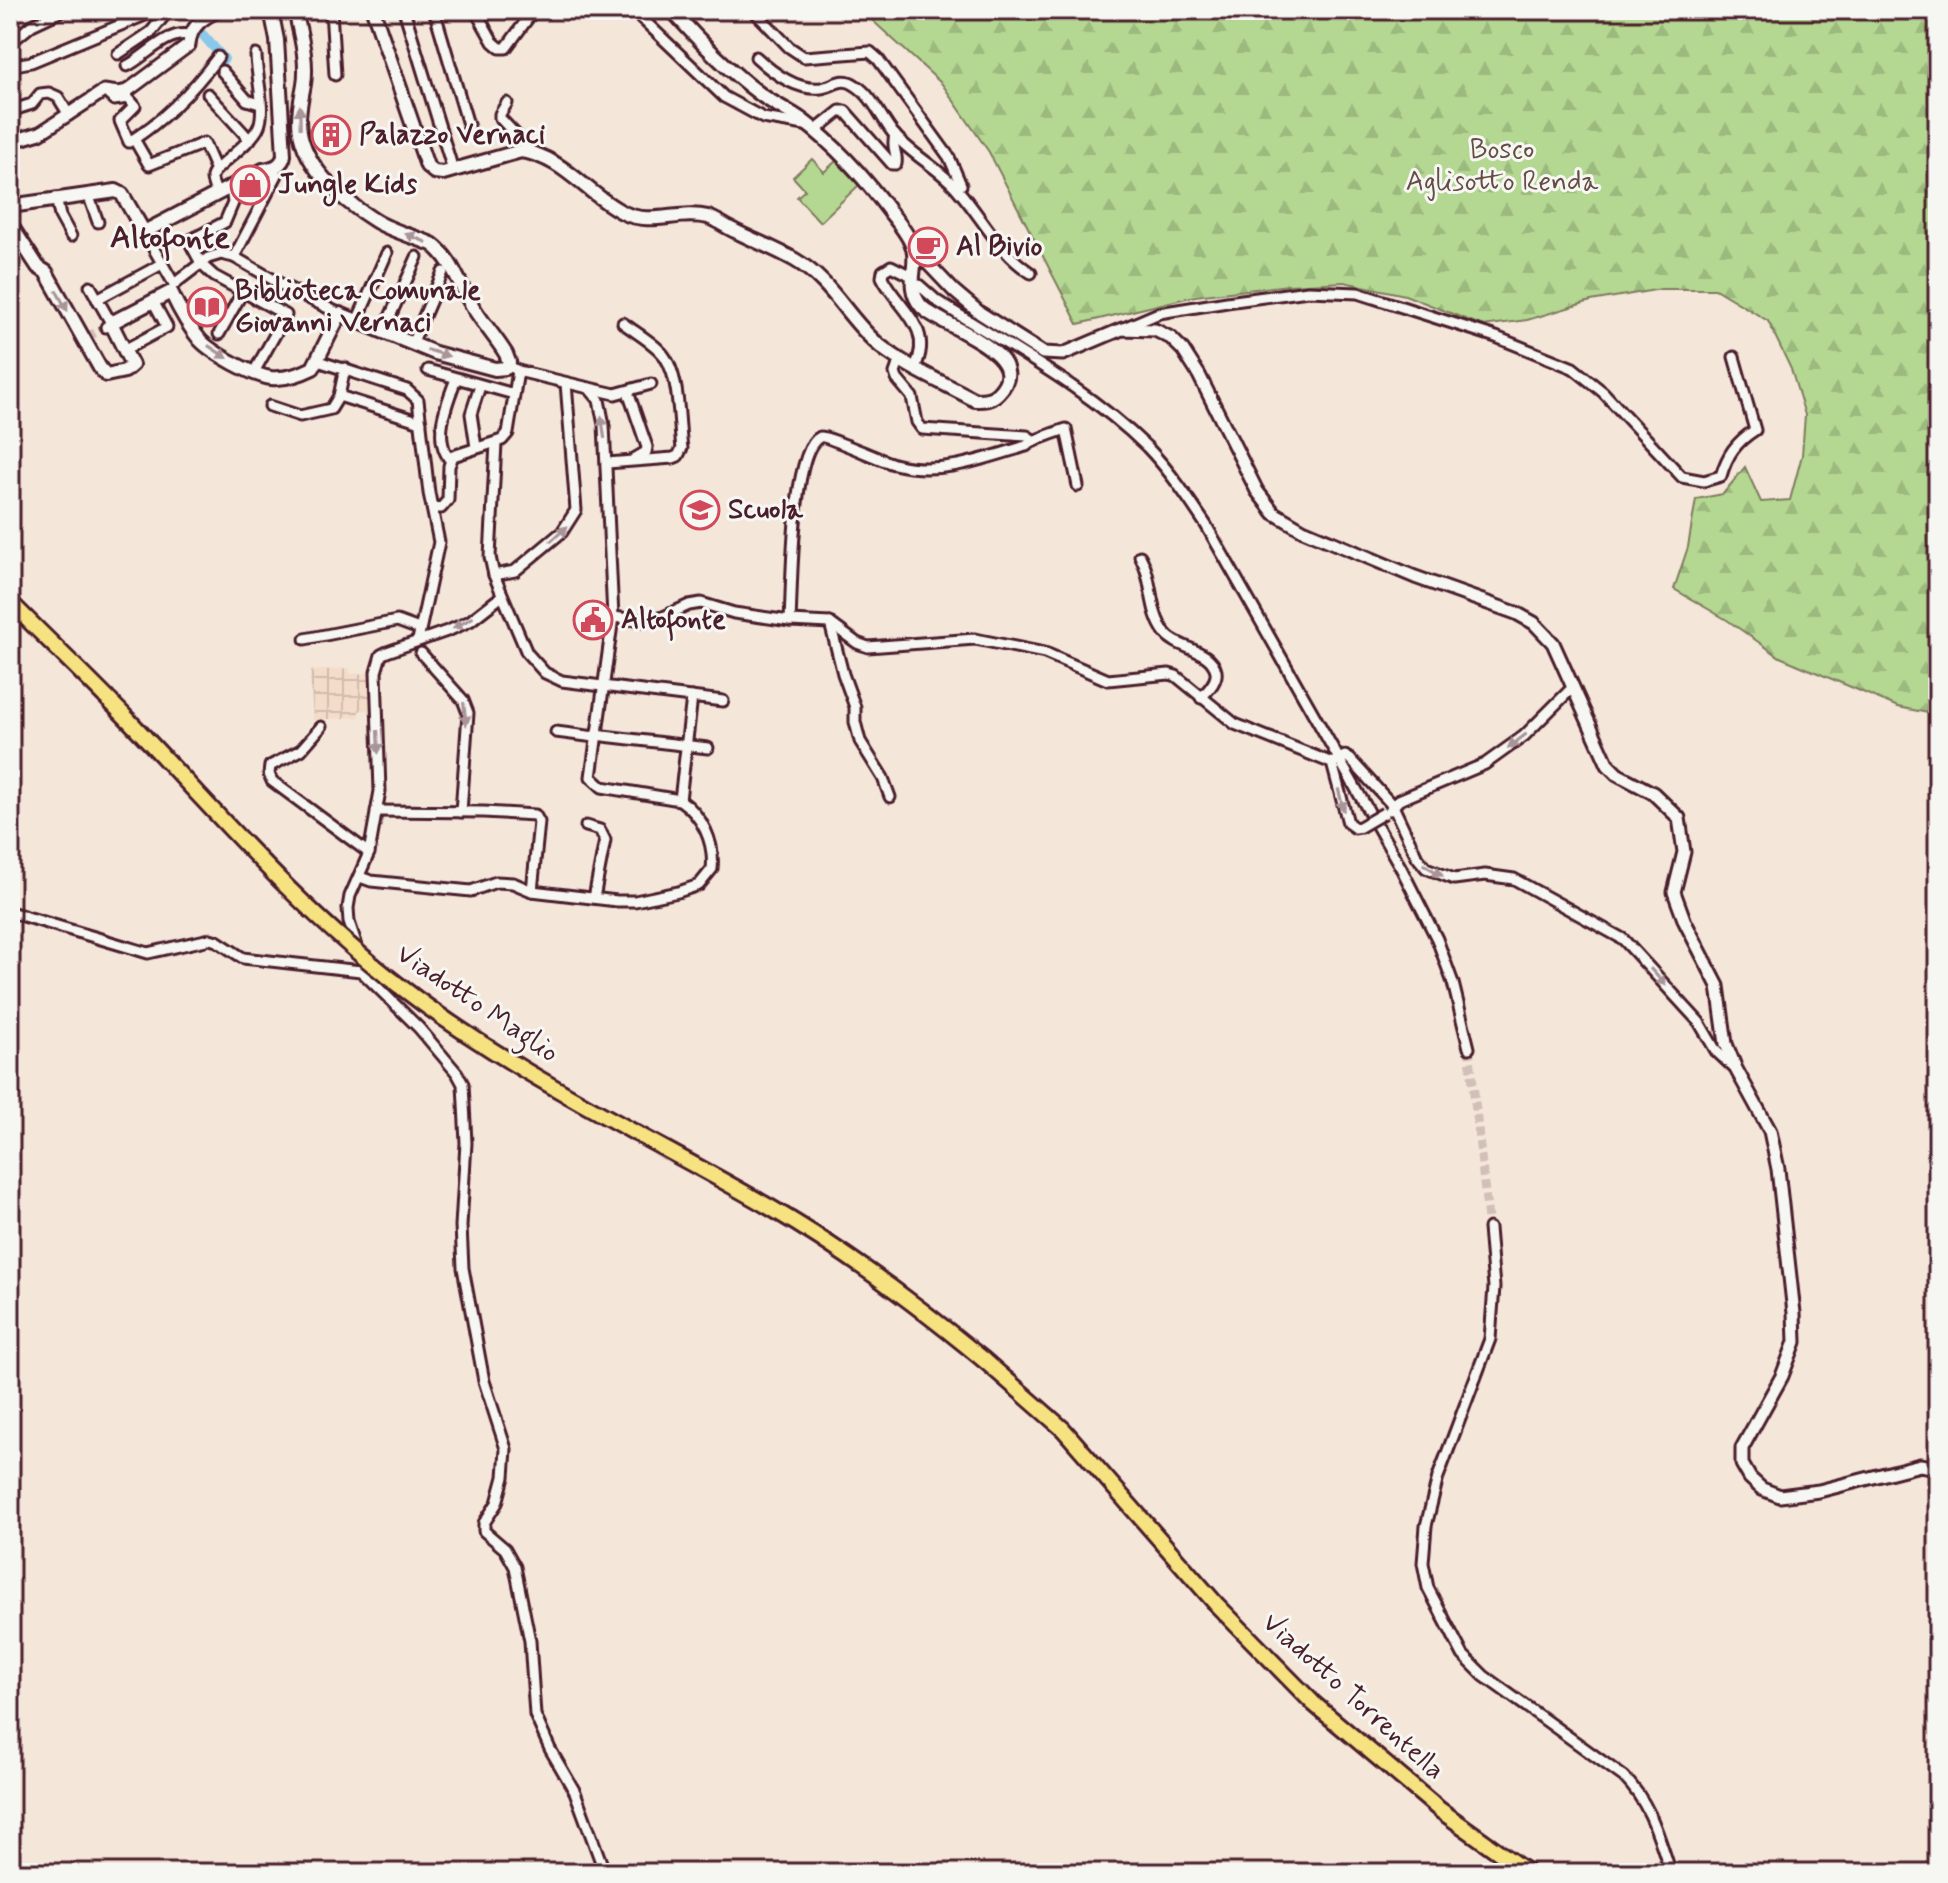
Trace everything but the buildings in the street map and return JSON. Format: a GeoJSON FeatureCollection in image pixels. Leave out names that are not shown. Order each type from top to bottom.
{"type":"FeatureCollection","features":[{"type":"Feature","properties":{"kind":"main road"},"geometry":{"type":"LineString","coordinates":[[10,206],[119,192],[144,232],[276,166],[284,155],[277,40],[271,10]]}},
{"type":"Feature","properties":{"kind":"main road"},"geometry":{"type":"LineString","coordinates":[[10,224],[38,267],[46,272],[100,368],[109,375],[129,369],[131,362],[126,349],[108,325],[172,288],[185,319],[202,342],[268,378],[304,373],[313,368],[340,314],[412,344],[495,369],[513,368],[439,249],[376,221],[342,195],[312,165],[303,146],[299,123],[304,83],[303,51],[295,10]]}},
{"type":"Feature","properties":{"kind":"main road"},"geometry":{"type":"LineString","coordinates":[[373,10],[427,166],[434,172],[521,151],[533,153],[550,159],[623,213],[647,218],[687,214],[709,218],[795,261],[824,280],[870,336],[900,359],[975,400],[993,397],[1006,379],[1000,356],[985,344],[924,310],[916,300],[912,287],[914,249],[890,212],[835,148],[812,128],[760,94],[672,10]]}},
{"type":"Feature","properties":{"kind":"main road","name":"Viadotto Maglio"},"geometry":{"type":"LineString","coordinates":[[10,602],[288,888],[401,987],[481,1043],[550,1085],[773,1209],[907,1296],[1063,1429],[1130,1503]]}},
{"type":"Feature","properties":{"kind":"main road","name":"Viadotto Torrentella"},"geometry":{"type":"LineString","coordinates":[[1130,1503],[1235,1624],[1313,1703],[1440,1810],[1528,1873]]}},
{"type":"Feature","properties":{"kind":"street"},"geometry":{"type":"LineString","coordinates":[[10,43],[32,25],[64,10]]}},
{"type":"Feature","properties":{"kind":"street"},"geometry":{"type":"LineString","coordinates":[[132,10],[140,10]]}},
{"type":"Feature","properties":{"kind":"street"},"geometry":{"type":"LineString","coordinates":[[10,66],[31,62],[158,10],[164,16],[158,25],[118,54]]}},
{"type":"Feature","properties":{"kind":"street"},"geometry":{"type":"LineString","coordinates":[[10,142],[40,133],[104,91],[127,91],[189,45],[189,35],[203,18],[219,10]]}},
{"type":"Feature","properties":{"kind":"street"},"geometry":{"type":"LineString","coordinates":[[331,10],[335,75]]}},
{"type":"Feature","properties":{"kind":"street"},"geometry":{"type":"LineString","coordinates":[[404,10],[448,171]]}},
{"type":"Feature","properties":{"kind":"street"},"geometry":{"type":"LineString","coordinates":[[434,10],[469,128]]}},
{"type":"Feature","properties":{"kind":"street"},"geometry":{"type":"LineString","coordinates":[[475,10],[493,42],[500,48],[506,48],[534,10]]}},
{"type":"Feature","properties":{"kind":"street"},"geometry":{"type":"LineString","coordinates":[[633,10],[724,97],[763,118],[812,128],[845,111],[892,164],[896,164],[897,158],[892,147],[895,135]]}},
{"type":"Feature","properties":{"kind":"street"},"geometry":{"type":"LineString","coordinates":[[753,10],[789,47],[804,57],[870,52],[949,157],[961,185],[957,188]]}},
{"type":"Feature","properties":{"kind":"street"},"geometry":{"type":"LineString","coordinates":[[127,66],[172,37],[181,33],[189,35]]}},
{"type":"Feature","properties":{"kind":"street"},"geometry":{"type":"LineString","coordinates":[[217,195],[212,177],[215,168],[236,154],[259,126],[256,55]]}},
{"type":"Feature","properties":{"kind":"street"},"geometry":{"type":"LineString","coordinates":[[131,140],[182,99],[218,57]]}},
{"type":"Feature","properties":{"kind":"street"},"geometry":{"type":"LineString","coordinates":[[756,57],[781,76],[811,87],[824,88],[844,80],[860,88],[895,135],[957,188],[1002,247],[1019,266],[1031,273]]}},
{"type":"Feature","properties":{"kind":"street"},"geometry":{"type":"LineString","coordinates":[[222,71],[247,100],[260,104]]}},
{"type":"Feature","properties":{"kind":"street"},"geometry":{"type":"LineString","coordinates":[[104,91],[114,100],[128,98],[135,106],[120,121],[149,165],[204,143],[215,168]]}},
{"type":"Feature","properties":{"kind":"street"},"geometry":{"type":"LineString","coordinates":[[10,98],[13,110],[32,104],[40,94],[49,93],[58,97],[69,115]]}},
{"type":"Feature","properties":{"kind":"street"},"geometry":{"type":"LineString","coordinates":[[208,94],[250,140]]}},
{"type":"Feature","properties":{"kind":"street"},"geometry":{"type":"LineString","coordinates":[[507,103],[500,118],[533,153]]}},
{"type":"Feature","properties":{"kind":"street"},"geometry":{"type":"LineString","coordinates":[[234,257],[277,175],[276,166]]}},
{"type":"Feature","properties":{"kind":"street"},"geometry":{"type":"LineString","coordinates":[[231,188],[233,203],[225,222],[189,241],[202,265],[214,276],[286,315],[254,372]]}},
{"type":"Feature","properties":{"kind":"street"},"geometry":{"type":"LineString","coordinates":[[88,194],[98,222]]}},
{"type":"Feature","properties":{"kind":"street"},"geometry":{"type":"LineString","coordinates":[[56,198],[60,216],[71,236]]}},
{"type":"Feature","properties":{"kind":"street"},"geometry":{"type":"LineString","coordinates":[[144,232],[172,288],[213,255],[234,257],[340,314]]}},
{"type":"Feature","properties":{"kind":"street"},"geometry":{"type":"LineString","coordinates":[[914,249],[980,313],[1043,353],[1057,355],[1159,313],[1308,291],[1358,293],[1496,337],[1573,368],[1603,392],[1682,477],[1704,481],[1721,476],[1726,459],[1740,439],[1755,430],[1734,357]]}},
{"type":"Feature","properties":{"kind":"street"},"geometry":{"type":"LineString","coordinates":[[357,321],[387,253]]}},
{"type":"Feature","properties":{"kind":"street"},"geometry":{"type":"LineString","coordinates":[[383,332],[417,257]]}},
{"type":"Feature","properties":{"kind":"street"},"geometry":{"type":"LineString","coordinates":[[97,299],[162,264]]}},
{"type":"Feature","properties":{"kind":"street"},"geometry":{"type":"LineString","coordinates":[[907,274],[891,266],[883,271],[882,277],[905,307],[920,336],[921,355],[915,367]]}},
{"type":"Feature","properties":{"kind":"street"},"geometry":{"type":"LineString","coordinates":[[412,344],[443,272]]}},
{"type":"Feature","properties":{"kind":"street"},"geometry":{"type":"LineString","coordinates":[[919,285],[937,301],[1065,380],[1117,420],[1166,468],[1206,525],[1437,939],[1453,983],[1469,1048]]}},
{"type":"Feature","properties":{"kind":"street"},"geometry":{"type":"LineString","coordinates":[[90,286],[108,325]]}},
{"type":"Feature","properties":{"kind":"street"},"geometry":{"type":"LineString","coordinates":[[219,334],[243,291]]}},
{"type":"Feature","properties":{"kind":"street"},"geometry":{"type":"LineString","coordinates":[[126,349],[167,327],[153,301]]}},
{"type":"Feature","properties":{"kind":"street"},"geometry":{"type":"LineString","coordinates":[[607,463],[675,457],[682,448],[676,392],[668,361],[660,350],[623,323]]}},
{"type":"Feature","properties":{"kind":"street"},"geometry":{"type":"LineString","coordinates":[[1122,329],[1155,330],[1171,338],[1183,350],[1257,491],[1283,520],[1408,574],[1526,617],[1542,629],[1553,643],[1608,765],[1617,774],[1653,793],[1679,818],[1684,852],[1674,892],[1685,922],[1718,986],[1726,1044],[1736,1069],[1770,1131],[1778,1169],[1794,1313],[1795,1342],[1782,1376],[1742,1448],[1742,1464],[1750,1478],[1762,1489],[1780,1496],[1819,1491],[1920,1465],[1938,1468]]}},
{"type":"Feature","properties":{"kind":"street"},"geometry":{"type":"LineString","coordinates":[[900,359],[895,373],[912,397],[917,422],[922,429],[1027,436],[1033,440]]}},
{"type":"Feature","properties":{"kind":"street"},"geometry":{"type":"LineString","coordinates":[[318,361],[412,393],[418,400],[429,493],[439,542],[418,642]]}},
{"type":"Feature","properties":{"kind":"street"},"geometry":{"type":"LineString","coordinates":[[270,406],[300,416],[324,413],[331,409],[339,396],[345,368]]}},
{"type":"Feature","properties":{"kind":"street"},"geometry":{"type":"LineString","coordinates":[[434,508],[441,508],[448,500],[450,460],[457,453],[496,443],[510,429],[513,368],[615,394],[651,384]]}},
{"type":"Feature","properties":{"kind":"street"},"geometry":{"type":"LineString","coordinates":[[428,370],[514,394]]}},
{"type":"Feature","properties":{"kind":"street"},"geometry":{"type":"LineString","coordinates":[[450,460],[444,453],[443,425],[456,379]]}},
{"type":"Feature","properties":{"kind":"street"},"geometry":{"type":"LineString","coordinates":[[494,575],[515,571],[562,532],[576,510],[566,383]]}},
{"type":"Feature","properties":{"kind":"street"},"geometry":{"type":"LineString","coordinates":[[476,447],[471,417],[480,386]]}},
{"type":"Feature","properties":{"kind":"street"},"geometry":{"type":"LineString","coordinates":[[360,877],[371,881],[471,891],[496,882],[513,883],[532,891],[617,901],[649,899],[678,892],[706,880],[712,869],[710,844],[699,816],[680,800],[602,787],[595,783],[590,773],[613,617],[604,425],[599,400],[589,388]]}},
{"type":"Feature","properties":{"kind":"street"},"geometry":{"type":"LineString","coordinates":[[628,392],[647,447],[646,452],[633,461]]}},
{"type":"Feature","properties":{"kind":"street"},"geometry":{"type":"LineString","coordinates":[[339,396],[421,422]]}},
{"type":"Feature","properties":{"kind":"street"},"geometry":{"type":"LineString","coordinates":[[790,621],[795,508],[802,469],[817,439],[828,437],[863,454],[898,465],[935,468],[973,463],[1066,429],[1078,486]]}},
{"type":"Feature","properties":{"kind":"street"},"geometry":{"type":"LineString","coordinates":[[496,443],[490,557],[502,596],[534,664],[554,679],[723,701]]}},
{"type":"Feature","properties":{"kind":"street"},"geometry":{"type":"LineString","coordinates":[[1140,556],[1165,633],[1177,643],[1196,650],[1216,671],[1215,680],[1201,698]]}},
{"type":"Feature","properties":{"kind":"street"},"geometry":{"type":"LineString","coordinates":[[361,971],[361,957],[349,922],[348,908],[350,896],[369,853],[380,791],[376,672],[381,655],[470,621],[502,596]]}},
{"type":"Feature","properties":{"kind":"street"},"geometry":{"type":"LineString","coordinates":[[613,617],[645,621],[701,603],[734,613],[830,623],[857,643],[868,647],[975,639],[1045,653],[1108,680],[1169,674],[1184,682],[1235,724],[1336,761],[1345,756],[1350,759],[1393,806],[1417,857],[1426,868],[1454,879],[1485,875],[1514,879],[1623,939],[1699,1022],[1716,1051],[1736,1069]]}},
{"type":"Feature","properties":{"kind":"street"},"geometry":{"type":"LineString","coordinates":[[305,639],[397,621],[418,642],[463,700],[468,713],[461,812]]}},
{"type":"Feature","properties":{"kind":"street"},"geometry":{"type":"LineString","coordinates":[[830,623],[855,707],[860,741],[883,778],[890,797]]}},
{"type":"Feature","properties":{"kind":"street"},"geometry":{"type":"LineString","coordinates":[[1336,761],[1348,823],[1355,828],[1360,827],[1399,800],[1485,764],[1524,736],[1573,687]]}},
{"type":"Feature","properties":{"kind":"street"},"geometry":{"type":"LineString","coordinates":[[680,800],[692,697]]}},
{"type":"Feature","properties":{"kind":"street"},"geometry":{"type":"LineString","coordinates":[[321,727],[301,750],[270,766],[269,774],[272,781],[369,853]]}},
{"type":"Feature","properties":{"kind":"street"},"geometry":{"type":"LineString","coordinates":[[556,732],[708,748]]}},
{"type":"Feature","properties":{"kind":"street"},"geometry":{"type":"LineString","coordinates":[[376,811],[497,812],[539,817],[532,891]]}},
{"type":"Feature","properties":{"kind":"street"},"geometry":{"type":"LineString","coordinates":[[586,826],[600,830],[605,840],[594,898]]}},
{"type":"Feature","properties":{"kind":"street"},"geometry":{"type":"LineString","coordinates":[[10,912],[148,953],[210,939],[243,958],[361,971],[419,1028],[457,1073],[463,1084],[466,1143],[461,1226],[463,1268],[484,1381],[506,1449],[504,1477],[497,1503],[484,1523],[484,1531],[505,1549],[515,1567],[530,1641],[535,1715],[575,1792],[605,1873]]}},
{"type":"Feature","properties":{"kind":"street"},"geometry":{"type":"LineString","coordinates":[[1489,1228],[1494,1287],[1490,1339],[1438,1477],[1429,1513],[1423,1543],[1428,1588],[1463,1655],[1484,1676],[1624,1777],[1638,1791],[1650,1813],[1671,1873]]}},
{"type":"Feature","properties":{"kind":"shaded area"},"geometry":{"type":"Polygon","coordinates":[[[349,668],[351,674],[369,673],[372,710],[359,711],[359,717],[313,720],[310,671],[349,668]]]}},
{"type":"Feature","properties":{"kind":"green space","name":"Bosco Aglisotto Renda"},"geometry":{"type":"Polygon","coordinates":[[[861,10],[1938,10],[1938,715],[1898,707],[1780,657],[1727,620],[1674,589],[1688,547],[1696,499],[1723,494],[1745,467],[1761,502],[1790,500],[1802,455],[1805,415],[1791,369],[1768,321],[1715,289],[1661,289],[1591,301],[1527,320],[1483,326],[1405,295],[1344,282],[1195,296],[1078,324],[989,152],[942,84],[861,10]]]}},
{"type":"Feature","properties":{"kind":"green space"},"geometry":{"type":"Polygon","coordinates":[[[812,159],[824,172],[836,161],[859,185],[820,222],[797,197],[805,190],[793,177],[812,159]]]}},
{"type":"Feature","properties":{"kind":"waterway"},"geometry":{"type":"LineString","coordinates":[[203,35],[224,59]]}},
{"type":"Feature","properties":{"kind":"tunnel"},"geometry":{"type":"LineString","coordinates":[[87,337],[106,327]]}},
{"type":"Feature","properties":{"kind":"tunnel"},"geometry":{"type":"LineString","coordinates":[[1469,1048],[1489,1228]]}},
{"type":"Feature","properties":{"kind":"place","name":"Palazzo Vernaci"},"geometry":{"type":"Point","coordinates":[331,135]}},
{"type":"Feature","properties":{"kind":"place","name":"Jungle Kids"},"geometry":{"type":"Point","coordinates":[250,185]}},
{"type":"Feature","properties":{"kind":"place","name":"Al Bivio"},"geometry":{"type":"Point","coordinates":[928,247]}},
{"type":"Feature","properties":{"kind":"place","name":"Biblioteca Comunale Giovanni Vernaci"},"geometry":{"type":"Point","coordinates":[207,307]}},
{"type":"Feature","properties":{"kind":"place","name":"Scuola"},"geometry":{"type":"Point","coordinates":[700,510]}},
{"type":"Feature","properties":{"kind":"place","name":"Altofonte"},"geometry":{"type":"Point","coordinates":[593,620]}},
{"type":"Feature","properties":{"kind":"district","name":"Altofonte"},"geometry":{"type":"Point","coordinates":[170,238]}}]}
